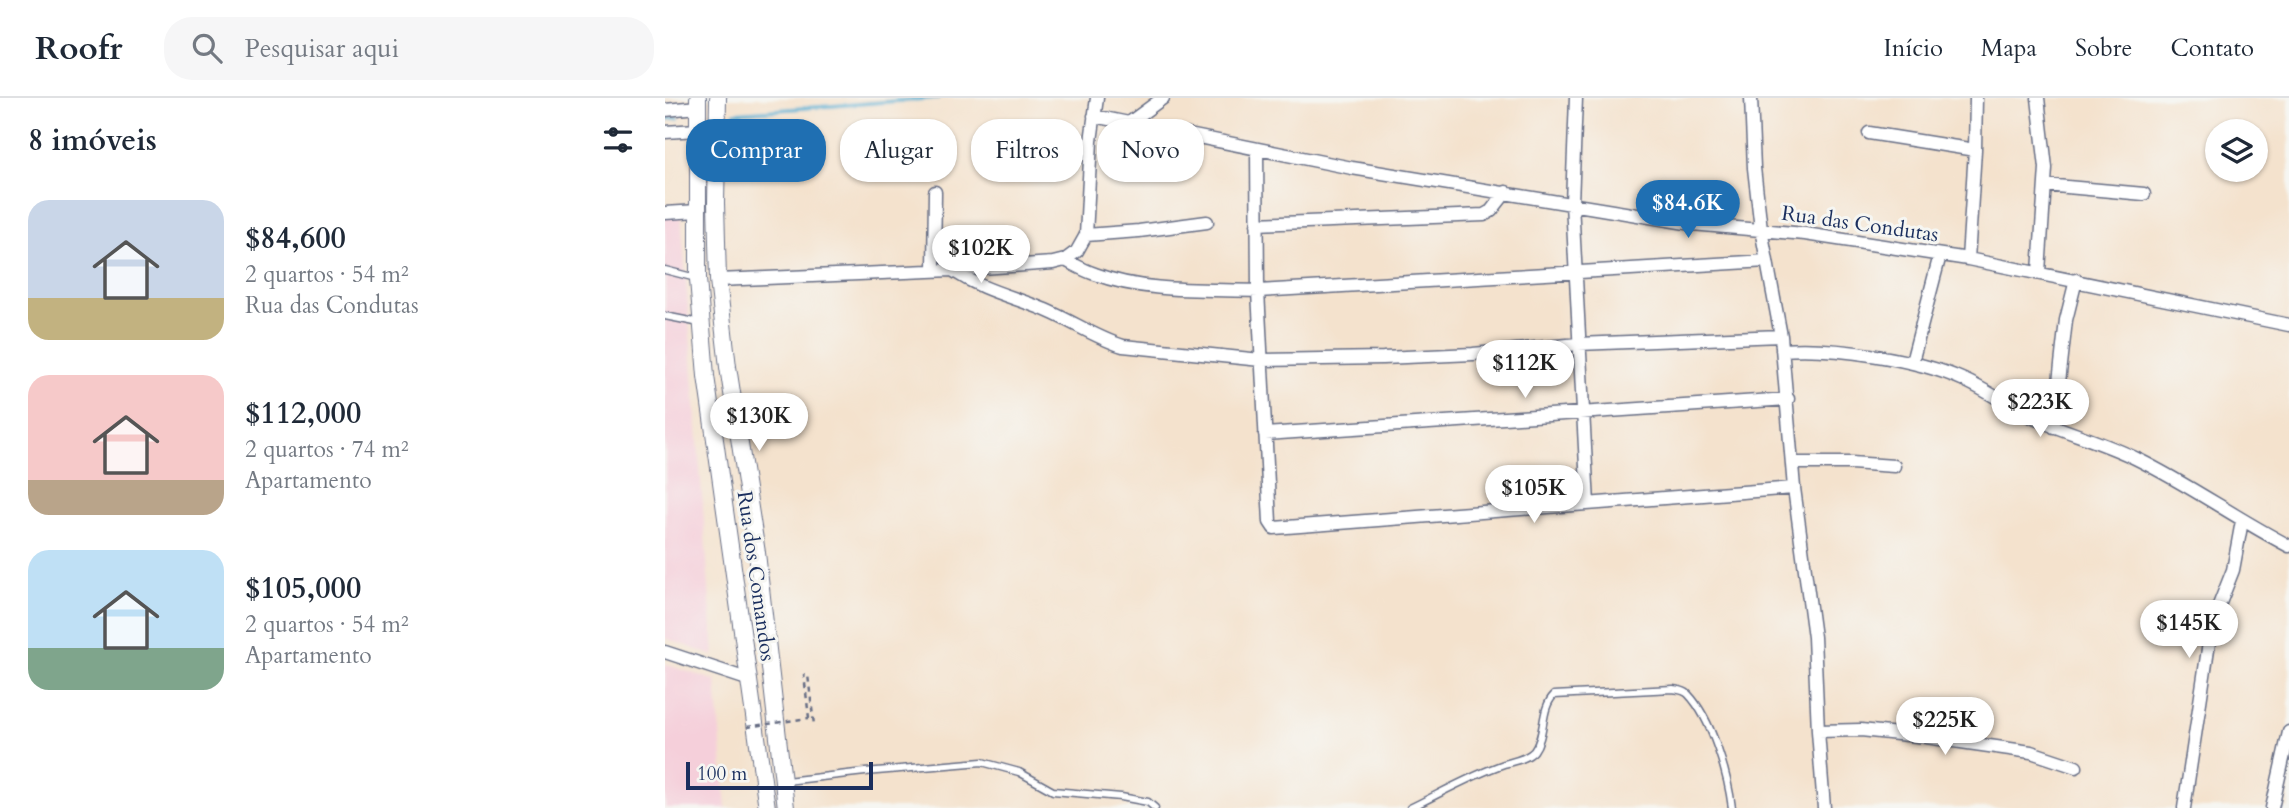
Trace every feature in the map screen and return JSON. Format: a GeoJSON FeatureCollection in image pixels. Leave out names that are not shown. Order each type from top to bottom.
{"type":"FeatureCollection","features":[{"type":"Feature","properties":{"kind":"main road","name":"Rua dos Comandos"},"geometry":{"type":"LineString","coordinates":[[718,98],[718,280],[728,367],[757,554],[786,808]]}},
{"type":"Feature","properties":{"kind":"main road","name":"Rua dos Comandos"},"geometry":{"type":"LineString","coordinates":[[698,182],[698,279],[706,376],[767,808]]}},
{"type":"Feature","properties":{"kind":"street"},"geometry":{"type":"LineString","coordinates":[[718,280],[952,270],[1045,264],[1065,260],[1082,244],[1086,235],[1097,98]]}},
{"type":"Feature","properties":{"kind":"street"},"geometry":{"type":"LineString","coordinates":[[1134,119],[1163,98]]}},
{"type":"Feature","properties":{"kind":"street"},"geometry":{"type":"LineString","coordinates":[[1576,98],[1571,202],[1588,504]]}},
{"type":"Feature","properties":{"kind":"street"},"geometry":{"type":"LineString","coordinates":[[1751,98],[1754,168],[1761,229],[1781,336],[1794,488],[1814,637],[1825,808]]}},
{"type":"Feature","properties":{"kind":"street"},"geometry":{"type":"LineString","coordinates":[[1968,259],[1976,98]]}},
{"type":"Feature","properties":{"kind":"street"},"geometry":{"type":"LineString","coordinates":[[2038,98],[2045,185],[2039,272]]}},
{"type":"Feature","properties":{"kind":"street"},"geometry":{"type":"LineString","coordinates":[[665,110],[698,102]]}},
{"type":"Feature","properties":{"kind":"street","name":"Rua das Condutas"},"geometry":{"type":"LineString","coordinates":[[1094,116],[1109,119]]}},
{"type":"Feature","properties":{"kind":"street"},"geometry":{"type":"LineString","coordinates":[[665,132],[686,131]]}},
{"type":"Feature","properties":{"kind":"street"},"geometry":{"type":"LineString","coordinates":[[1869,133],[1975,150]]}},
{"type":"Feature","properties":{"kind":"street","name":"Rua das Condutas"},"geometry":{"type":"LineString","coordinates":[[1204,138],[1352,168],[1692,224],[1805,233],[1968,259],[2289,325]]}},
{"type":"Feature","properties":{"kind":"street"},"geometry":{"type":"LineString","coordinates":[[1257,149],[1261,360],[1270,522],[1274,528],[1794,488]]}},
{"type":"Feature","properties":{"kind":"street"},"geometry":{"type":"LineString","coordinates":[[2045,185],[2144,194]]}},
{"type":"Feature","properties":{"kind":"street"},"geometry":{"type":"LineString","coordinates":[[934,271],[935,192]]}},
{"type":"Feature","properties":{"kind":"street"},"geometry":{"type":"LineString","coordinates":[[1257,223],[1484,215],[1491,211],[1506,192]]}},
{"type":"Feature","properties":{"kind":"street"},"geometry":{"type":"LineString","coordinates":[[665,213],[698,211]]}},
{"type":"Feature","properties":{"kind":"street"},"geometry":{"type":"LineString","coordinates":[[1086,235],[1207,222]]}},
{"type":"Feature","properties":{"kind":"street"},"geometry":{"type":"LineString","coordinates":[[1912,362],[1940,255]]}},
{"type":"Feature","properties":{"kind":"street"},"geometry":{"type":"LineString","coordinates":[[1065,260],[1095,275],[1127,282],[1181,288],[1258,291],[1767,261]]}},
{"type":"Feature","properties":{"kind":"street"},"geometry":{"type":"LineString","coordinates":[[952,270],[975,285],[1037,307],[1093,335],[1123,346],[1261,360],[1460,354],[1578,344],[1781,336]]}},
{"type":"Feature","properties":{"kind":"street"},"geometry":{"type":"LineString","coordinates":[[2054,427],[2066,320],[2076,280]]}},
{"type":"Feature","properties":{"kind":"street"},"geometry":{"type":"LineString","coordinates":[[1782,350],[1816,349],[1912,362],[1966,381],[2027,415],[2134,457],[2207,496],[2242,521],[2289,546]]}},
{"type":"Feature","properties":{"kind":"street"},"geometry":{"type":"LineString","coordinates":[[1265,434],[1788,399]]}},
{"type":"Feature","properties":{"kind":"street"},"geometry":{"type":"LineString","coordinates":[[1792,463],[1851,463],[1894,467]]}},
{"type":"Feature","properties":{"kind":"street"},"geometry":{"type":"LineString","coordinates":[[2183,808],[2210,636],[2233,570],[2242,521]]}},
{"type":"Feature","properties":{"kind":"street"},"geometry":{"type":"LineString","coordinates":[[665,652],[750,680]]}},
{"type":"Feature","properties":{"kind":"street"},"geometry":{"type":"LineString","coordinates":[[1818,731],[1861,730],[1926,737],[2031,752],[2075,767]]}},
{"type":"Feature","properties":{"kind":"street"},"geometry":{"type":"LineString","coordinates":[[2272,808],[2289,732]]}},
{"type":"Feature","properties":{"kind":"lane"},"geometry":{"type":"LineString","coordinates":[[665,270],[698,279]]}},
{"type":"Feature","properties":{"kind":"lane"},"geometry":{"type":"LineString","coordinates":[[665,316],[702,323]]}},
{"type":"Feature","properties":{"kind":"lane"},"geometry":{"type":"LineString","coordinates":[[1410,808],[1483,771],[1526,757],[1533,752],[1549,701],[1554,695],[1673,689],[1688,694],[1711,732],[1729,784],[1732,808]]}},
{"type":"Feature","properties":{"kind":"lane"},"geometry":{"type":"LineString","coordinates":[[784,781],[982,762],[1019,772],[1052,791],[1121,797],[1148,802],[1155,808]]}},
{"type":"Feature","properties":{"kind":"path"},"geometry":{"type":"LineString","coordinates":[[747,727],[809,718],[804,675],[808,675],[814,725]]}},
{"type":"Feature","properties":{"kind":"shaded area"},"geometry":{"type":"Polygon","coordinates":[[[681,214],[714,656],[665,638],[665,215],[681,214]]]}},
{"type":"Feature","properties":{"kind":"shaded area"},"geometry":{"type":"Polygon","coordinates":[[[665,664],[716,681],[726,808],[665,808],[665,664]]]}},
{"type":"Feature","properties":{"kind":"waterway"},"geometry":{"type":"LineString","coordinates":[[735,113],[938,98]]}},
{"type":"Feature","properties":{"kind":"waterway"},"geometry":{"type":"LineString","coordinates":[[665,119],[678,118]]}}]}
